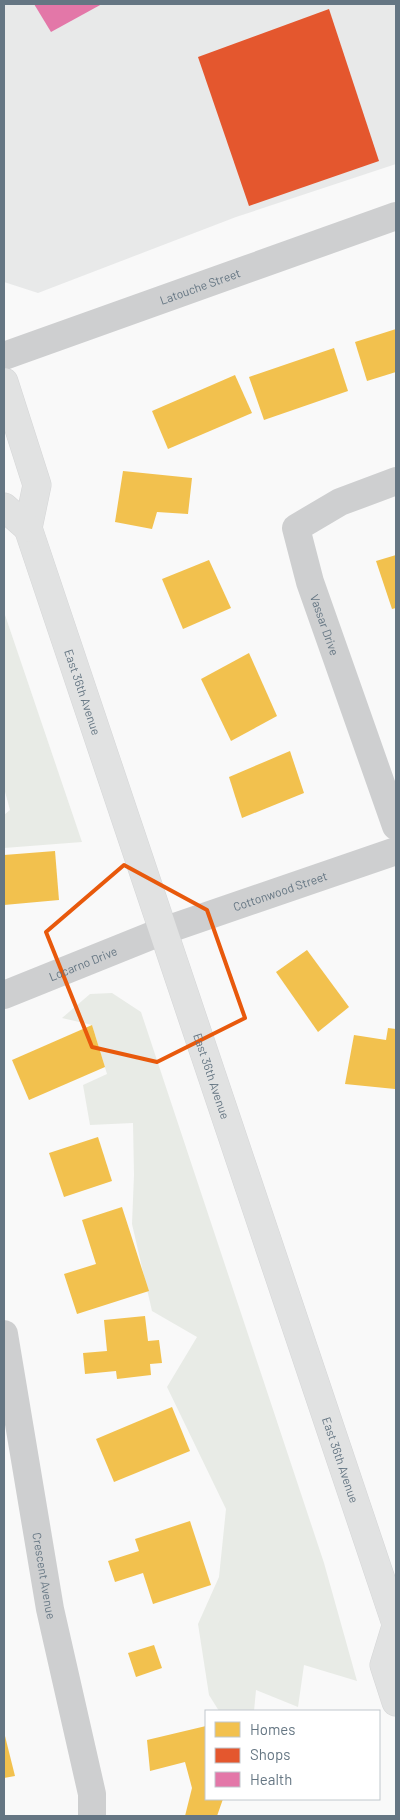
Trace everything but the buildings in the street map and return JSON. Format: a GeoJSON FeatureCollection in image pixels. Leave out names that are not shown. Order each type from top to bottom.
{"type":"FeatureCollection","features":[{"type":"Feature","properties":{"kind":"main road"},"geometry":{"type":"LineString","coordinates":[[4,382],[37,485],[28,528],[4,507]]}},
{"type":"Feature","properties":{"kind":"main road","name":"East 36th Avenue"},"geometry":{"type":"LineString","coordinates":[[28,528],[396,1625],[384,1666],[396,1702]]}},
{"type":"Feature","properties":{"kind":"street","name":"Latouche Street"},"geometry":{"type":"LineString","coordinates":[[4,356],[396,216]]}},
{"type":"Feature","properties":{"kind":"street","name":"Vassar Drive"},"geometry":{"type":"LineString","coordinates":[[396,481],[340,502],[296,528],[310,582],[396,826]]}},
{"type":"Feature","properties":{"kind":"street","name":"Cottonwood Street"},"geometry":{"type":"LineString","coordinates":[[163,931],[396,851]]}},
{"type":"Feature","properties":{"kind":"street","name":"Locarno Drive"},"geometry":{"type":"LineString","coordinates":[[4,996],[163,931]]}},
{"type":"Feature","properties":{"kind":"street","name":"Crescent Avenue"},"geometry":{"type":"LineString","coordinates":[[4,1334],[9,1397],[50,1609],[92,1794],[92,1816]]}},
{"type":"Feature","properties":{"kind":"highlighted area"},"geometry":{"type":"Polygon","coordinates":[[[124,865],[207,910],[245,1018],[157,1062],[92,1047],[46,932],[124,865]]]}},
{"type":"Feature","properties":{"kind":"shaded area"},"geometry":{"type":"Polygon","coordinates":[[[4,4],[396,4],[396,164],[236,217],[38,293],[4,282],[4,4]]]}},
{"type":"Feature","properties":{"kind":"shaded area"},"geometry":{"type":"Polygon","coordinates":[[[4,612],[82,842],[4,848],[4,815],[10,810],[4,788],[4,612]]]}},
{"type":"Feature","properties":{"kind":"shaded area"},"geometry":{"type":"Polygon","coordinates":[[[112,993],[141,1012],[324,1563],[357,1681],[304,1665],[298,1707],[256,1690],[254,1710],[218,1710],[209,1695],[198,1624],[219,1577],[226,1509],[167,1387],[197,1337],[152,1311],[132,1224],[134,1175],[133,1123],[90,1125],[83,1085],[107,1074],[92,1025],[62,1018],[90,994],[112,993]]]}}]}
